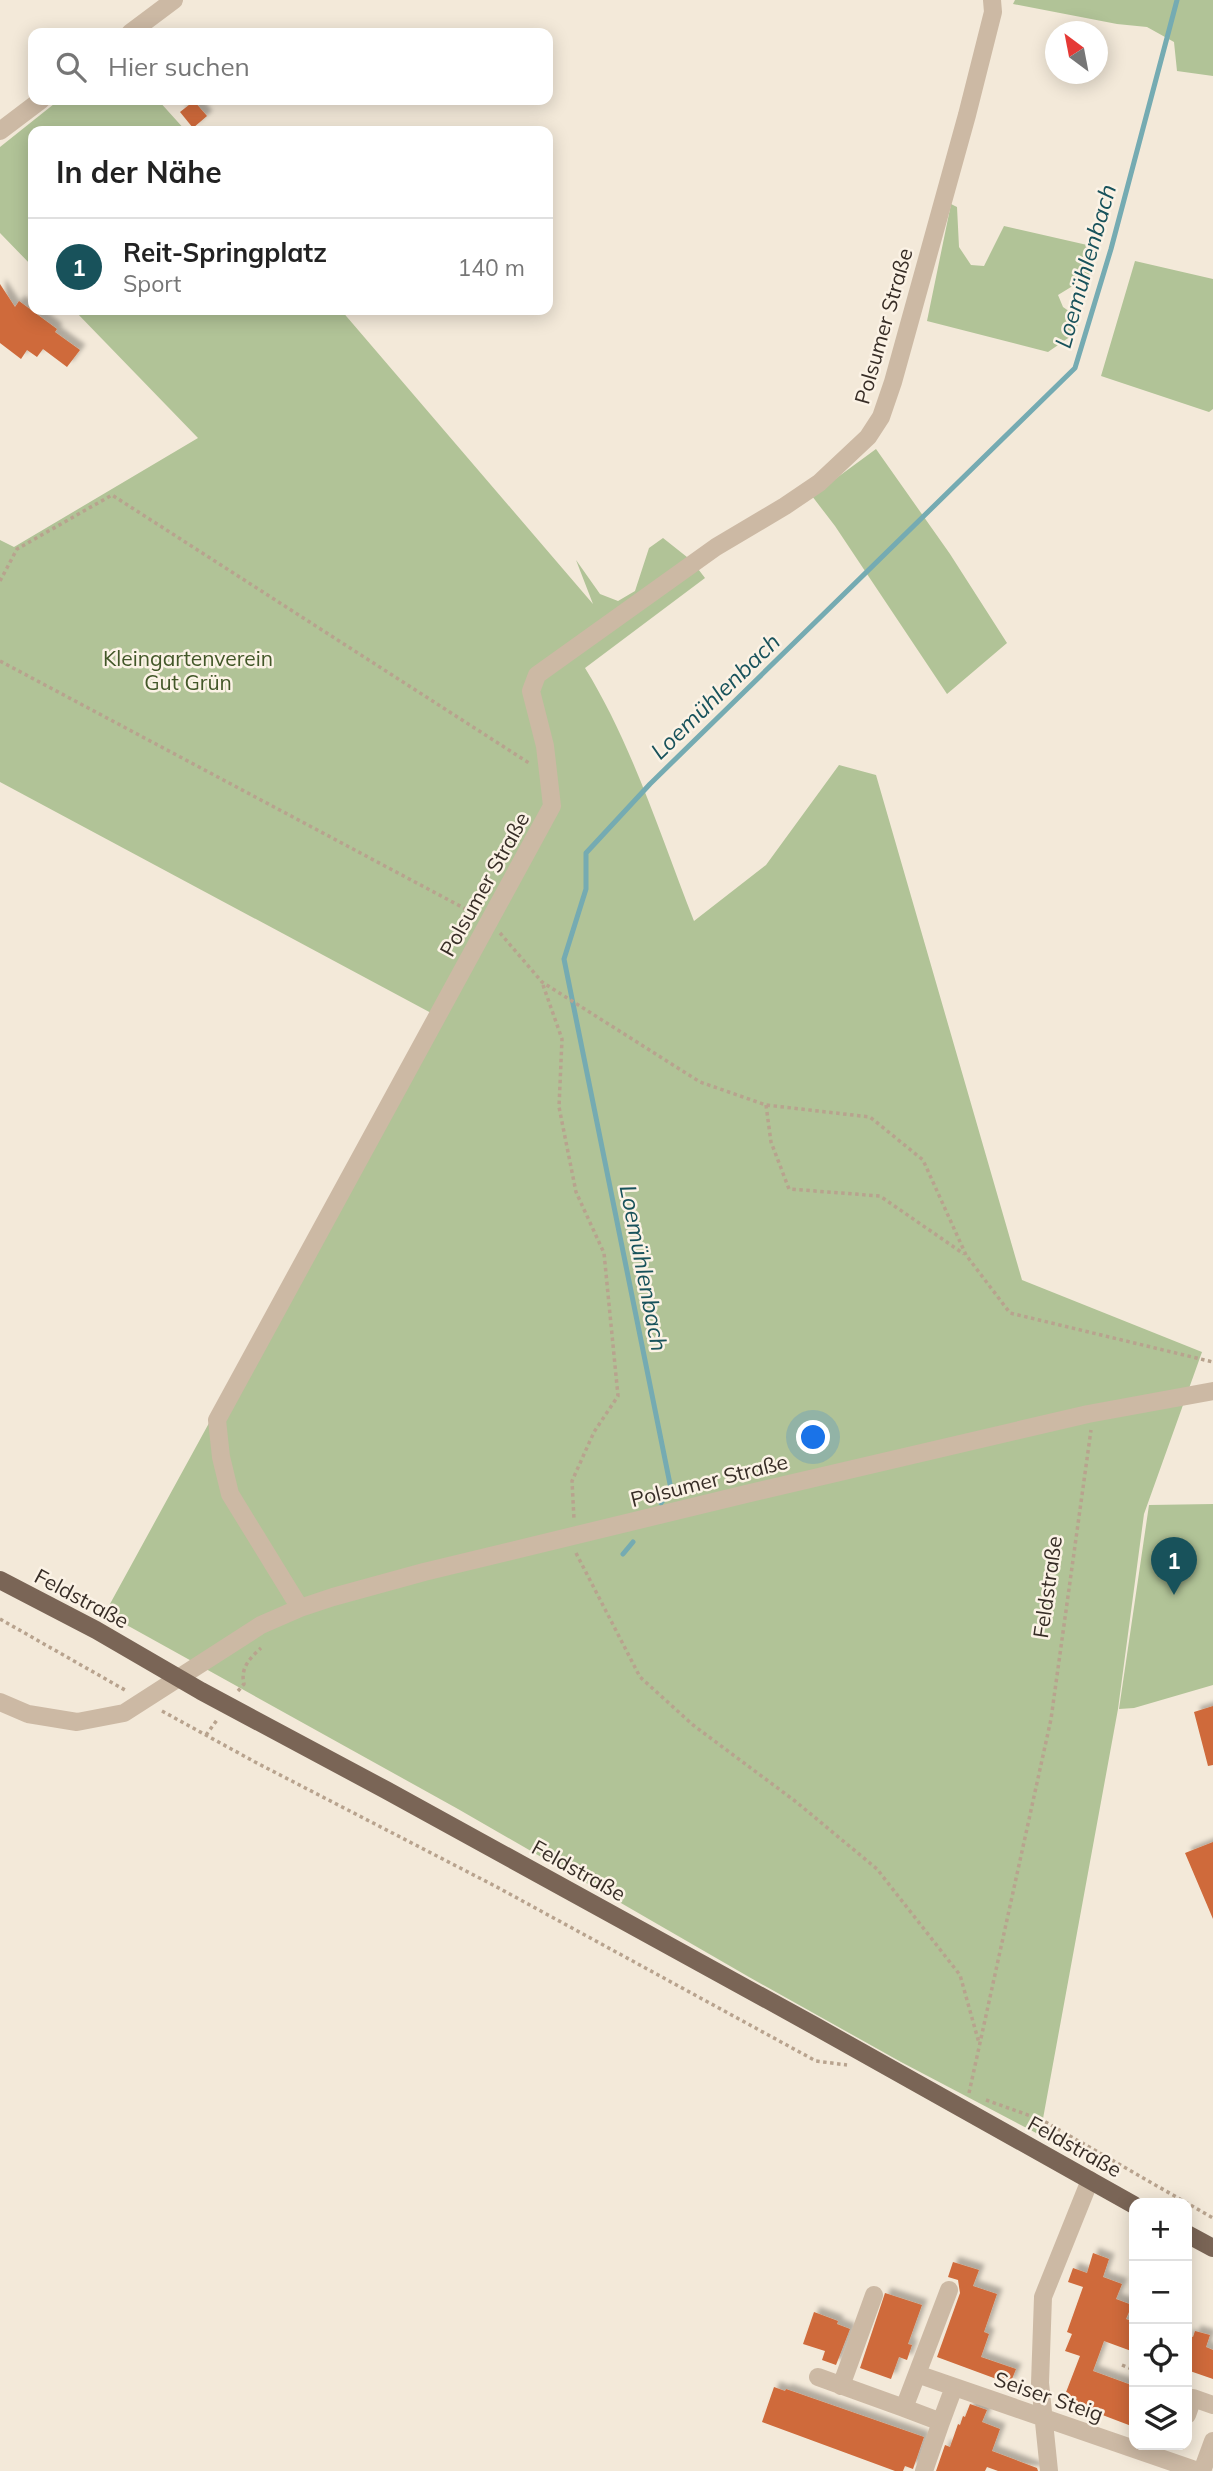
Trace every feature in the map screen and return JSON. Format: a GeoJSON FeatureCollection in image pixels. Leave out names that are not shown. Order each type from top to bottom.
{"type":"FeatureCollection","features":[{"type":"Feature","properties":{"kind":"main road","name":"Feldstraße"},"geometry":{"type":"LineString","coordinates":[[0,1580],[96,1630],[227,1705],[743,1986],[1129,2202]]}},
{"type":"Feature","properties":{"kind":"main road"},"geometry":{"type":"LineString","coordinates":[[1192,2237],[1213,2249]]}},
{"type":"Feature","properties":{"kind":"street"},"geometry":{"type":"LineString","coordinates":[[137,28],[174,0]]}},
{"type":"Feature","properties":{"kind":"street","name":"Polsumer Straße"},"geometry":{"type":"LineString","coordinates":[[300,1608],[230,1494],[221,1457],[217,1420],[552,806],[545,746],[531,691],[537,675],[716,547],[819,483],[868,437],[881,417],[967,114],[993,12],[992,0]]}},
{"type":"Feature","properties":{"kind":"street"},"geometry":{"type":"LineString","coordinates":[[0,131],[34,105]]}},
{"type":"Feature","properties":{"kind":"street","name":"Polsumer Straße"},"geometry":{"type":"LineString","coordinates":[[0,1702],[29,1714],[77,1721],[124,1713],[261,1625],[300,1608],[424,1572],[575,1544],[1213,1391]]}},
{"type":"Feature","properties":{"kind":"street"},"geometry":{"type":"LineString","coordinates":[[1049,2471],[1039,2362],[1043,2297],[1090,2180]]}},
{"type":"Feature","properties":{"kind":"street"},"geometry":{"type":"LineString","coordinates":[[904,2408],[949,2290]]}},
{"type":"Feature","properties":{"kind":"street"},"geometry":{"type":"LineString","coordinates":[[841,2386],[874,2295]]}},
{"type":"Feature","properties":{"kind":"street","name":"Seiser Steig"},"geometry":{"type":"LineString","coordinates":[[918,2374],[1044,2418],[1172,2453],[1200,2471],[1213,2441]]}},
{"type":"Feature","properties":{"kind":"street"},"geometry":{"type":"LineString","coordinates":[[818,2377],[941,2422]]}},
{"type":"Feature","properties":{"kind":"street"},"geometry":{"type":"LineString","coordinates":[[923,2471],[954,2387]]}},
{"type":"Feature","properties":{"kind":"street"},"geometry":{"type":"LineString","coordinates":[[1192,2403],[1194,2398],[1213,2405]]}},
{"type":"Feature","properties":{"kind":"path"},"geometry":{"type":"LineString","coordinates":[[0,581],[17,549],[112,495],[549,776]]}},
{"type":"Feature","properties":{"kind":"path"},"geometry":{"type":"LineString","coordinates":[[0,661],[490,921],[542,982],[700,1082],[766,1105],[870,1117],[923,1160],[966,1255],[1010,1312],[1213,1362]]}},
{"type":"Feature","properties":{"kind":"path"},"geometry":{"type":"LineString","coordinates":[[542,982],[562,1038],[559,1107],[576,1192],[604,1253],[618,1396],[594,1432],[572,1481],[575,1544],[640,1677],[693,1725],[806,1809],[877,1869],[960,1975],[979,2045]]}},
{"type":"Feature","properties":{"kind":"path"},"geometry":{"type":"LineString","coordinates":[[766,1105],[771,1142],[789,1189],[880,1196],[966,1255]]}},
{"type":"Feature","properties":{"kind":"path"},"geometry":{"type":"LineString","coordinates":[[1079,1433],[1089,1422]]}},
{"type":"Feature","properties":{"kind":"path","name":"Feldstraße"},"geometry":{"type":"LineString","coordinates":[[969,2094],[1051,1719],[1089,1422]]}},
{"type":"Feature","properties":{"kind":"path"},"geometry":{"type":"LineString","coordinates":[[564,1556],[575,1544]]}},
{"type":"Feature","properties":{"kind":"path"},"geometry":{"type":"LineString","coordinates":[[0,1619],[206,1735],[244,1684],[244,1667],[250,1658],[268,1643]]}},
{"type":"Feature","properties":{"kind":"path"},"geometry":{"type":"LineString","coordinates":[[1122,2365],[1129,2368]]}},
{"type":"Feature","properties":{"kind":"green space"},"geometry":{"type":"Polygon","coordinates":[[[1015,0],[1213,0],[1213,76],[1177,71],[1174,42],[1147,27],[1117,24],[1013,4],[1015,0]]]}},
{"type":"Feature","properties":{"kind":"green space"},"geometry":{"type":"Polygon","coordinates":[[[53,105],[163,105],[181,126],[28,126],[28,262],[0,233],[0,147],[53,105]]]}},
{"type":"Feature","properties":{"kind":"green space"},"geometry":{"type":"Polygon","coordinates":[[[951,204],[957,207],[959,247],[971,265],[984,266],[1004,226],[1096,247],[1089,276],[1058,295],[1063,307],[1080,319],[1074,334],[1048,352],[927,321],[951,204]]]}},
{"type":"Feature","properties":{"kind":"green space"},"geometry":{"type":"Polygon","coordinates":[[[1135,261],[1213,279],[1213,409],[1209,412],[1101,376],[1135,261]]]}},
{"type":"Feature","properties":{"kind":"green space","name":"Kleingartenverein Gut Grün"},"geometry":{"type":"Polygon","coordinates":[[[79,315],[345,315],[593,604],[576,560],[600,594],[618,601],[635,591],[649,548],[663,538],[692,561],[705,578],[585,668],[631,759],[694,921],[766,865],[839,765],[876,775],[1022,1280],[1202,1352],[1144,1514],[1118,1709],[1040,2135],[901,2062],[458,1809],[105,1613],[433,1014],[0,782],[0,540],[14,547],[198,438],[79,315]]]}},
{"type":"Feature","properties":{"kind":"green space"},"geometry":{"type":"Polygon","coordinates":[[[876,449],[950,554],[1007,643],[947,694],[835,526],[812,496],[876,449]]]}},
{"type":"Feature","properties":{"kind":"green space"},"geometry":{"type":"Polygon","coordinates":[[[1213,1504],[1213,1685],[1134,1708],[1119,1709],[1149,1505],[1213,1504]]]}},
{"type":"Feature","properties":{"kind":"building"},"geometry":{"type":"Polygon","coordinates":[[[189,105],[197,105],[207,116],[195,126],[191,126],[180,112],[189,105]]]}},
{"type":"Feature","properties":{"kind":"building"},"geometry":{"type":"Polygon","coordinates":[[[0,284],[15,307],[19,301],[28,308],[28,315],[38,315],[57,329],[55,332],[80,350],[67,367],[43,349],[37,357],[27,350],[21,359],[0,343],[0,284]]]}},
{"type":"Feature","properties":{"kind":"building"},"geometry":{"type":"Polygon","coordinates":[[[1213,1706],[1213,1765],[1208,1766],[1194,1712],[1213,1706]]]}},
{"type":"Feature","properties":{"kind":"building"},"geometry":{"type":"Polygon","coordinates":[[[1213,1842],[1213,1919],[1185,1853],[1213,1842]]]}},
{"type":"Feature","properties":{"kind":"building"},"geometry":{"type":"Polygon","coordinates":[[[1093,2253],[1109,2259],[1103,2277],[1122,2284],[1116,2299],[1129,2304],[1126,2319],[1129,2320],[1129,2350],[1104,2341],[1093,2371],[1129,2384],[1129,2425],[1063,2400],[1080,2356],[1065,2351],[1072,2334],[1067,2332],[1083,2287],[1068,2282],[1073,2268],[1087,2273],[1093,2253]]]}},
{"type":"Feature","properties":{"kind":"building"},"geometry":{"type":"Polygon","coordinates":[[[953,2262],[979,2270],[973,2286],[997,2294],[984,2332],[989,2334],[981,2357],[1016,2369],[1010,2384],[937,2357],[960,2293],[958,2280],[948,2277],[953,2262]]]}},
{"type":"Feature","properties":{"kind":"building"},"geometry":{"type":"Polygon","coordinates":[[[885,2293],[922,2305],[908,2344],[912,2345],[907,2360],[899,2357],[891,2379],[860,2368],[885,2293]]]}},
{"type":"Feature","properties":{"kind":"building"},"geometry":{"type":"Polygon","coordinates":[[[814,2312],[838,2321],[837,2324],[850,2329],[836,2365],[822,2360],[825,2351],[803,2344],[814,2312]]]}},
{"type":"Feature","properties":{"kind":"building"},"geometry":{"type":"Polygon","coordinates":[[[1195,2331],[1210,2335],[1206,2347],[1213,2350],[1213,2379],[1192,2372],[1195,2331]]]}},
{"type":"Feature","properties":{"kind":"building"},"geometry":{"type":"Polygon","coordinates":[[[774,2387],[924,2437],[913,2469],[905,2466],[903,2471],[895,2471],[762,2422],[774,2387]]]}},
{"type":"Feature","properties":{"kind":"building"},"geometry":{"type":"Polygon","coordinates":[[[970,2404],[987,2410],[982,2422],[1000,2429],[992,2451],[1037,2468],[1038,2471],[998,2471],[987,2467],[985,2471],[936,2471],[945,2445],[950,2447],[958,2424],[960,2425],[963,2416],[965,2417],[970,2404]]]}},
{"type":"Feature","properties":{"kind":"waterway","name":"Loemühlenbach"},"geometry":{"type":"LineString","coordinates":[[661,1503],[671,1489],[564,959],[586,889],[586,853],[650,784],[1075,368],[1111,249],[1177,0]]}},
{"type":"Feature","properties":{"kind":"waterway","name":"Loemühlenbach"},"geometry":{"type":"LineString","coordinates":[[623,1554],[633,1542]]}},
{"type":"Feature","properties":{"kind":"place","name":"Reit-Springplatz"},"geometry":{"type":"Point","coordinates":[1174,1595]}}]}
